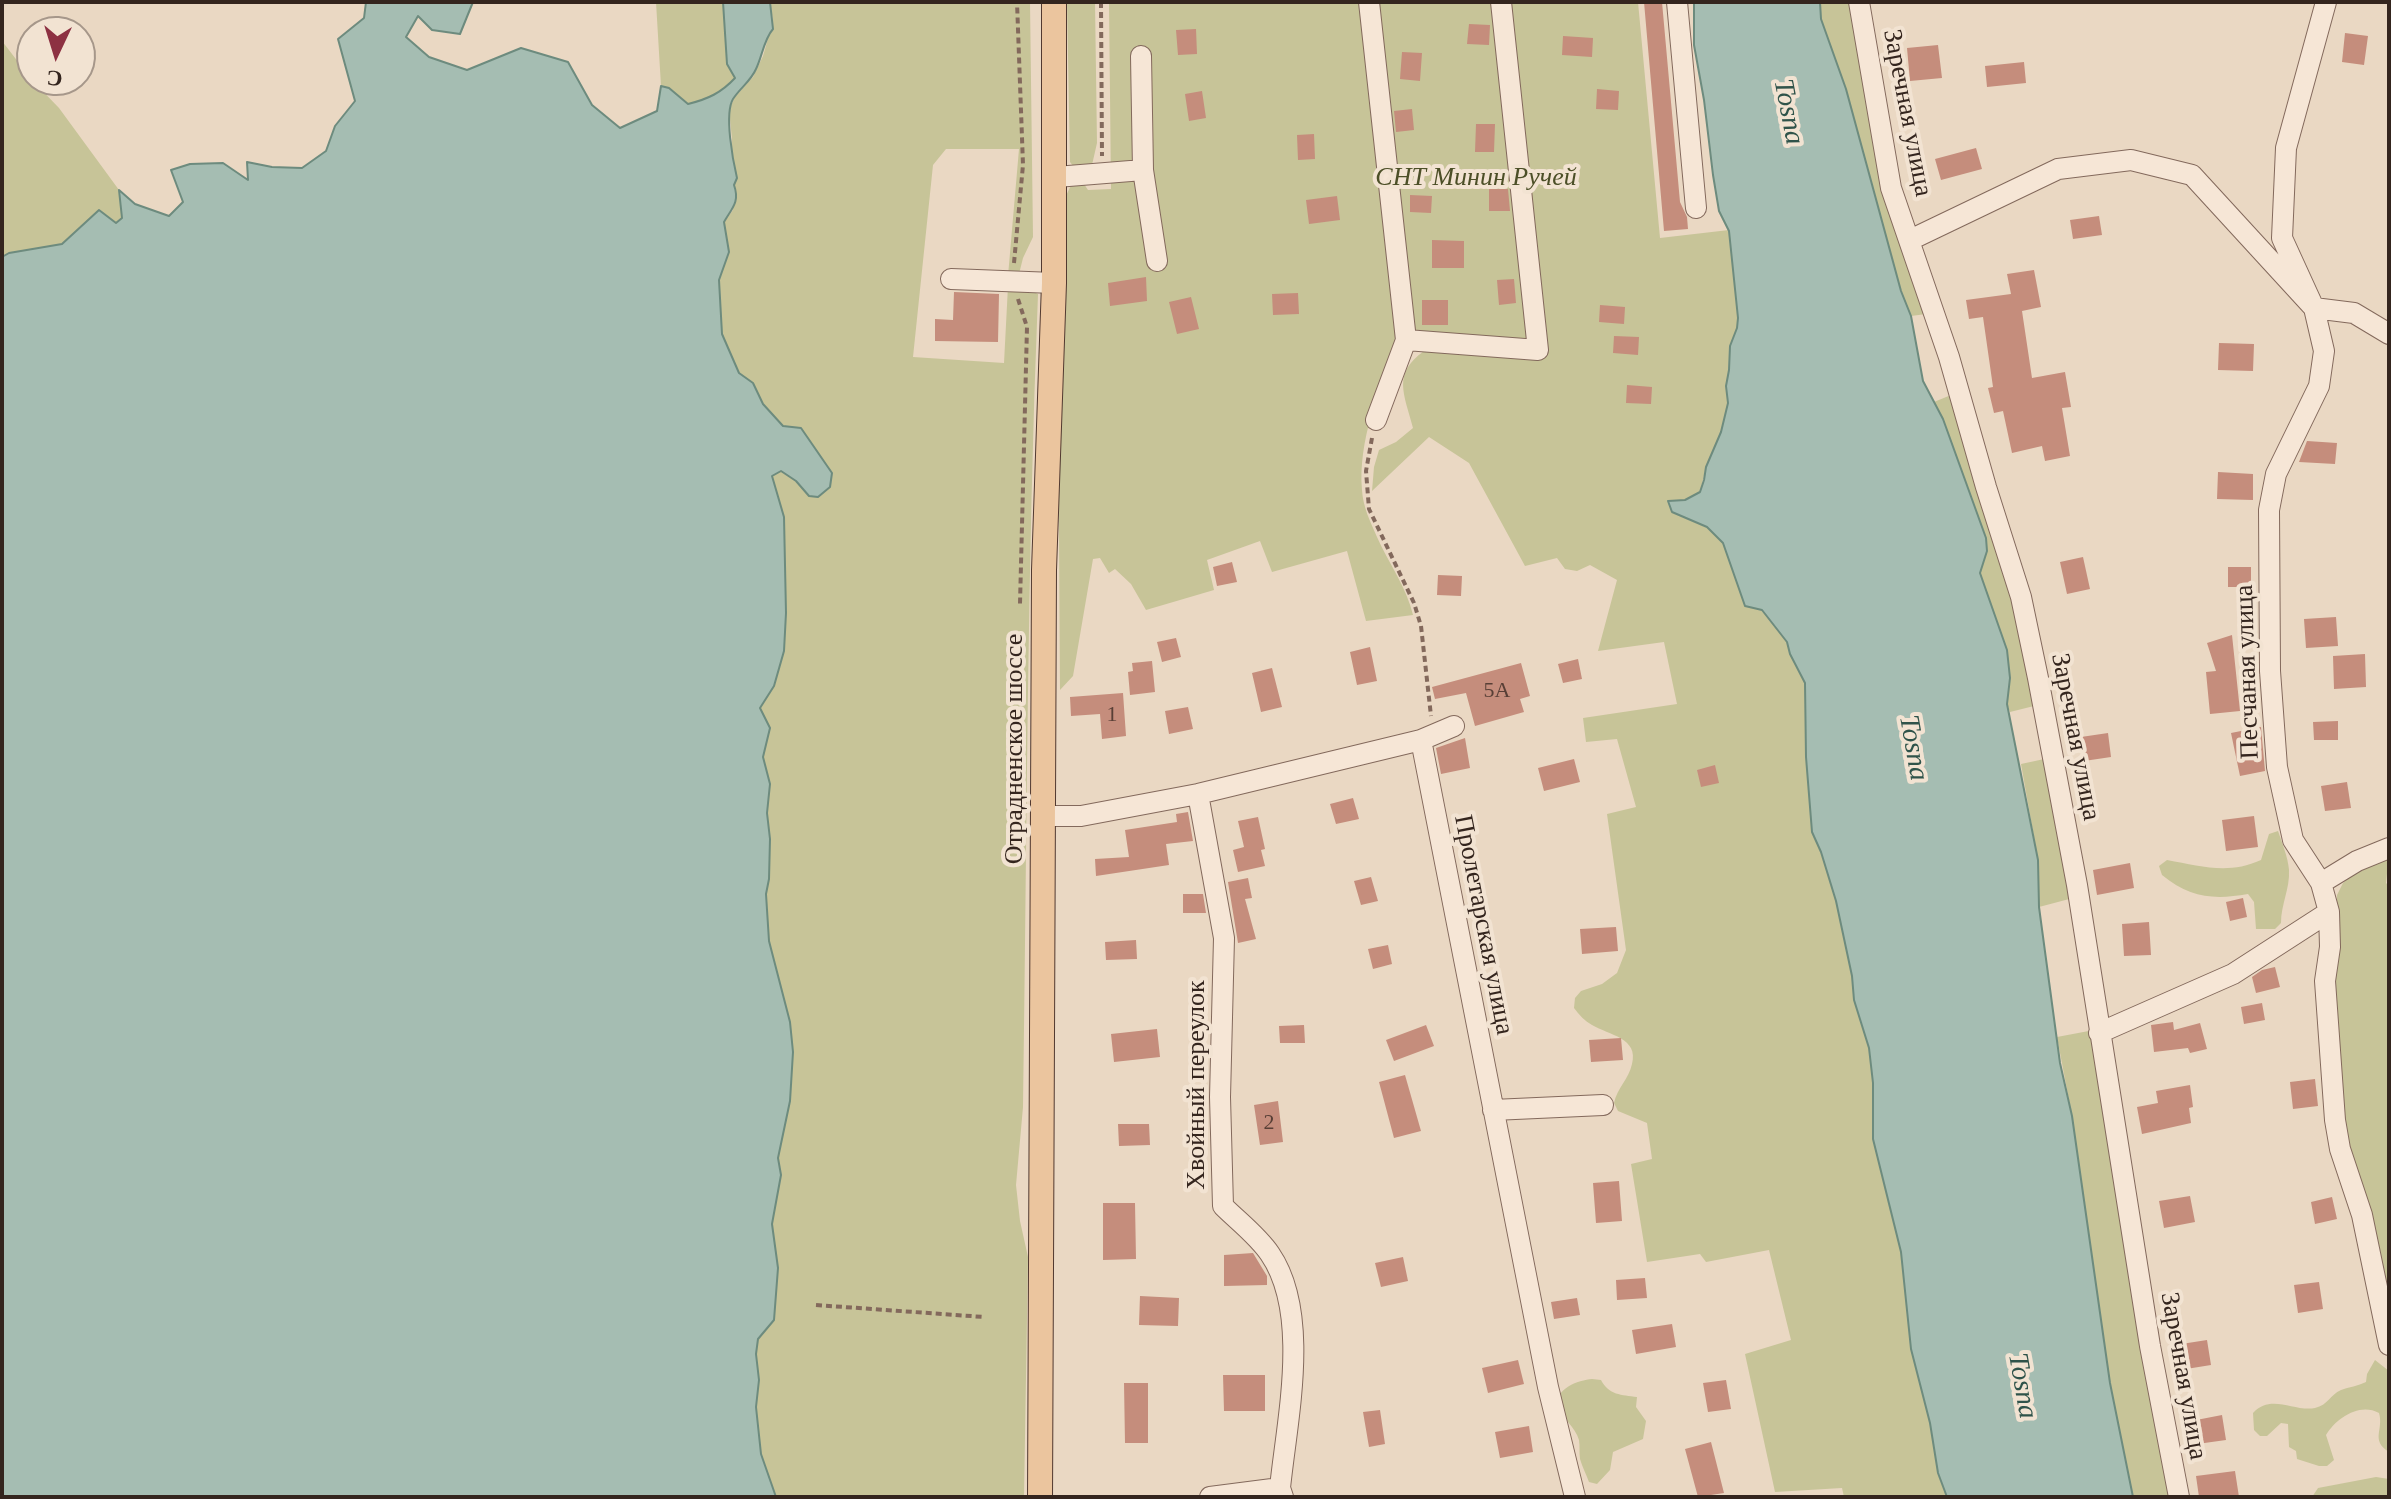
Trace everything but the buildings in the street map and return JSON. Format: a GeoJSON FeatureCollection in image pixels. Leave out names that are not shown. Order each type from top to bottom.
{"type":"FeatureCollection","features":[{"type":"Feature","properties":{"kind":"main road","name":"Отрадненское шоссе"},"geometry":{"type":"LineString","coordinates":[[1040,1497],[1044,570],[1056,177],[1054,2]]}},
{"type":"Feature","properties":{"kind":"street"},"geometry":{"type":"LineString","coordinates":[[1369,2],[1406,340],[1376,420]]}},
{"type":"Feature","properties":{"kind":"street"},"geometry":{"type":"LineString","coordinates":[[1406,340],[1538,350],[1501,2]]}},
{"type":"Feature","properties":{"kind":"street"},"geometry":{"type":"LineString","coordinates":[[1677,2],[1696,208]]}},
{"type":"Feature","properties":{"kind":"street","name":"Заречная улица"},"geometry":{"type":"LineString","coordinates":[[1859,2],[1891,188],[1949,357],[2021,597],[2074,870],[2150,1346],[2179,1497]]}},
{"type":"Feature","properties":{"kind":"street","name":"Песчаная улица"},"geometry":{"type":"LineString","coordinates":[[2326,2],[2286,148],[2282,238],[2314,308],[2324,351],[2319,386],[2276,474],[2269,510],[2270,671],[2277,767],[2293,840],[2321,883],[2329,912],[2330,947],[2325,981],[2335,1120],[2340,1149],[2362,1215],[2389,1345]]}},
{"type":"Feature","properties":{"kind":"street"},"geometry":{"type":"LineString","coordinates":[[1141,56],[1143,170],[1157,261]]}},
{"type":"Feature","properties":{"kind":"street"},"geometry":{"type":"LineString","coordinates":[[1910,240],[2058,169],[2131,160],[2192,175],[2314,308],[2354,313],[2389,334]]}},
{"type":"Feature","properties":{"kind":"street"},"geometry":{"type":"LineString","coordinates":[[1056,177],[1143,170]]}},
{"type":"Feature","properties":{"kind":"street"},"geometry":{"type":"LineString","coordinates":[[951,279],[1054,283]]}},
{"type":"Feature","properties":{"kind":"street"},"geometry":{"type":"LineString","coordinates":[[1043,816],[1081,816],[1198,794],[1427,737],[1454,726]]}},
{"type":"Feature","properties":{"kind":"street","name":"Пролетарская улица"},"geometry":{"type":"LineString","coordinates":[[1427,737],[1493,1110],[1548,1387],[1575,1497]]}},
{"type":"Feature","properties":{"kind":"street","name":"Хвойный переулок"},"geometry":{"type":"LineString","coordinates":[[1198,794],[1224,938],[1220,1097],[1223,1206],[1269,1253],[1284,1281],[1292,1309],[1293,1354],[1281,1492]]}},
{"type":"Feature","properties":{"kind":"street"},"geometry":{"type":"LineString","coordinates":[[2321,883],[2357,861],[2389,848]]}},
{"type":"Feature","properties":{"kind":"street"},"geometry":{"type":"LineString","coordinates":[[2099,1033],[2233,974],[2329,912]]}},
{"type":"Feature","properties":{"kind":"street"},"geometry":{"type":"LineString","coordinates":[[1493,1110],[1603,1105]]}},
{"type":"Feature","properties":{"kind":"street"},"geometry":{"type":"LineString","coordinates":[[1210,1497],[1281,1492]]}},
{"type":"Feature","properties":{"kind":"path"},"geometry":{"type":"LineString","coordinates":[[1017,2],[1023,165],[1013,282],[1027,327],[1020,607]]}},
{"type":"Feature","properties":{"kind":"path"},"geometry":{"type":"LineString","coordinates":[[1101,2],[1102,173]]}},
{"type":"Feature","properties":{"kind":"path"},"geometry":{"type":"LineString","coordinates":[[1376,420],[1366,471],[1369,509],[1389,557],[1414,603],[1421,626],[1427,737]]}},
{"type":"Feature","properties":{"kind":"path"},"geometry":{"type":"LineString","coordinates":[[816,1305],[984,1317]]}},
{"type":"Feature","properties":{"kind":"green space"},"geometry":{"type":"Polygon","coordinates":[[[656,2],[723,2],[727,64],[735,78],[724,88],[688,104],[669,88],[661,86],[656,2]]]}},
{"type":"Feature","properties":{"kind":"green space"},"geometry":{"type":"Polygon","coordinates":[[[770,2],[1030,2],[1033,237],[1019,274],[1008,276],[1019,149],[946,149],[933,165],[913,357],[1004,363],[1008,286],[1019,285],[1038,294],[1029,599],[1023,1107],[1016,1185],[1028,1257],[1024,1497],[776,1497],[761,1454],[756,1407],[759,1380],[756,1355],[758,1339],[774,1320],[778,1268],[772,1224],[781,1176],[778,1158],[793,1052],[790,1022],[769,941],[766,894],[769,879],[767,813],[770,784],[763,757],[770,728],[760,708],[774,686],[784,651],[786,613],[784,517],[772,476],[780,471],[796,481],[809,496],[818,454],[801,429],[783,426],[774,417],[759,398],[753,383],[739,373],[722,334],[719,280],[729,252],[724,222],[733,210],[737,178],[731,154],[729,109],[753,77],[763,56],[773,21],[770,2]]]}},
{"type":"Feature","properties":{"kind":"green space"},"geometry":{"type":"Polygon","coordinates":[[[1067,2],[1095,2],[1097,143],[1092,165],[1073,166],[1070,162],[1067,2]]]}},
{"type":"Feature","properties":{"kind":"green space","name":"СНТ Минин Ручей"},"geometry":{"type":"Polygon","coordinates":[[[1109,2],[1638,2],[1660,238],[1729,230],[1738,306],[1737,328],[1730,346],[1726,386],[1728,403],[1700,492],[1685,500],[1669,501],[1672,512],[1707,527],[1723,543],[1745,605],[1762,610],[1787,642],[1805,683],[1806,757],[1812,832],[1836,901],[1854,1000],[1869,1048],[1873,1083],[1873,1139],[1901,1252],[1911,1349],[1930,1423],[1938,1473],[1947,1497],[1844,1497],[1842,1488],[1775,1492],[1745,1354],[1791,1340],[1769,1250],[1706,1262],[1700,1254],[1647,1262],[1631,1164],[1652,1159],[1647,1123],[1618,1111],[1614,1103],[1630,1069],[1631,1048],[1621,1038],[1589,1023],[1574,1008],[1575,998],[1581,991],[1602,984],[1617,973],[1626,950],[1607,814],[1636,807],[1617,739],[1586,742],[1583,718],[1677,704],[1664,642],[1598,651],[1617,580],[1590,565],[1577,571],[1565,569],[1557,558],[1525,566],[1469,463],[1429,437],[1372,491],[1379,450],[1396,442],[1413,428],[1404,394],[1404,376],[1414,359],[1424,351],[1394,347],[1366,435],[1362,472],[1367,514],[1413,615],[1366,621],[1347,551],[1272,572],[1260,541],[1207,560],[1214,590],[1146,610],[1131,584],[1115,569],[1109,573],[1100,558],[1093,559],[1073,676],[1060,690],[1058,374],[1064,200],[1073,181],[1084,184],[1088,190],[1111,189],[1109,2]]]}},
{"type":"Feature","properties":{"kind":"green space"},"geometry":{"type":"Polygon","coordinates":[[[1820,2],[1850,2],[1926,314],[1911,316],[1901,291],[1846,89],[1821,19],[1820,2]]]}},
{"type":"Feature","properties":{"kind":"green space"},"geometry":{"type":"Polygon","coordinates":[[[2,41],[16,59],[16,96],[47,96],[59,108],[119,190],[122,218],[116,223],[99,211],[62,244],[9,253],[2,257],[2,41]]]}},
{"type":"Feature","properties":{"kind":"green space"},"geometry":{"type":"Polygon","coordinates":[[[1951,395],[1998,541],[2038,705],[2010,712],[2007,704],[2010,678],[2007,650],[1980,573],[1987,551],[1986,538],[1934,402],[1951,395]]]}},
{"type":"Feature","properties":{"kind":"green space"},"geometry":{"type":"Polygon","coordinates":[[[2049,758],[2073,898],[2039,907],[2038,860],[2021,764],[2049,758]]]}},
{"type":"Feature","properties":{"kind":"green space"},"geometry":{"type":"Polygon","coordinates":[[[2278,831],[2289,877],[2281,923],[2275,929],[2256,929],[2254,902],[2248,894],[2213,897],[2193,893],[2162,875],[2159,866],[2167,860],[2203,867],[2249,865],[2261,860],[2269,834],[2278,831]]]}},
{"type":"Feature","properties":{"kind":"green space"},"geometry":{"type":"Polygon","coordinates":[[[2389,855],[2386,883],[2389,886],[2389,1302],[2341,1113],[2331,981],[2340,936],[2337,895],[2343,883],[2365,864],[2389,855]]]}},
{"type":"Feature","properties":{"kind":"green space"},"geometry":{"type":"Polygon","coordinates":[[[2094,1030],[2174,1497],[2133,1497],[2110,1383],[2072,1116],[2057,1037],[2094,1030]]]}},
{"type":"Feature","properties":{"kind":"green space"},"geometry":{"type":"Polygon","coordinates":[[[2375,1360],[2389,1371],[2389,1452],[2380,1443],[2379,1413],[2372,1410],[2349,1414],[2330,1429],[2326,1435],[2334,1460],[2327,1466],[2297,1459],[2296,1451],[2289,1447],[2288,1424],[2281,1423],[2267,1436],[2260,1436],[2254,1430],[2253,1413],[2260,1407],[2275,1404],[2307,1409],[2319,1407],[2341,1390],[2366,1382],[2375,1360]]]}},
{"type":"Feature","properties":{"kind":"green space"},"geometry":{"type":"Polygon","coordinates":[[[1592,1379],[1601,1380],[1616,1393],[1637,1397],[1636,1407],[1646,1421],[1643,1439],[1613,1452],[1610,1470],[1597,1484],[1589,1482],[1580,1459],[1579,1440],[1561,1412],[1558,1401],[1568,1387],[1592,1379]]]}},
{"type":"Feature","properties":{"kind":"green space"},"geometry":{"type":"Polygon","coordinates":[[[2376,1477],[2389,1479],[2389,1497],[2312,1497],[2318,1488],[2376,1477]]]}},
{"type":"Feature","properties":{"kind":"water"},"geometry":{"type":"Polygon","coordinates":[[[366,2],[473,2],[460,34],[432,30],[418,16],[406,37],[429,57],[467,70],[521,48],[568,62],[592,105],[620,128],[657,111],[661,86],[669,88],[688,104],[708,98],[725,88],[735,78],[727,64],[723,2],[770,2],[773,29],[754,73],[730,106],[730,138],[737,178],[734,185],[736,200],[724,222],[729,252],[719,280],[722,334],[739,373],[753,383],[763,404],[783,426],[801,428],[832,473],[830,487],[818,497],[809,496],[796,481],[781,471],[772,476],[784,517],[786,613],[784,651],[774,686],[760,708],[770,728],[763,757],[770,784],[767,813],[769,879],[766,894],[769,941],[790,1022],[793,1052],[790,1101],[778,1158],[781,1175],[772,1224],[778,1268],[774,1320],[758,1339],[756,1407],[761,1454],[776,1497],[2,1497],[2,257],[9,253],[62,244],[99,210],[116,223],[122,218],[119,190],[135,204],[169,216],[183,202],[171,170],[190,164],[223,163],[248,180],[247,162],[302,168],[326,151],[335,126],[355,101],[338,39],[364,18],[366,2]]]}},
{"type":"Feature","properties":{"kind":"water","name":"Tosna"},"geometry":{"type":"Polygon","coordinates":[[[1694,2],[1820,2],[1821,19],[1846,89],[1901,291],[1911,316],[1923,381],[1943,419],[1986,538],[1987,551],[1980,573],[2007,650],[2010,678],[2007,704],[2038,860],[2039,907],[2060,1063],[2072,1116],[2110,1383],[2133,1497],[1947,1497],[1938,1473],[1930,1423],[1911,1349],[1901,1252],[1873,1139],[1873,1083],[1869,1048],[1854,1000],[1836,901],[1812,832],[1806,757],[1805,683],[1787,642],[1762,610],[1745,606],[1723,543],[1707,527],[1672,512],[1668,501],[1685,500],[1700,492],[1728,403],[1726,386],[1730,346],[1738,318],[1729,231],[1719,211],[1694,45],[1694,2]]]}}]}
